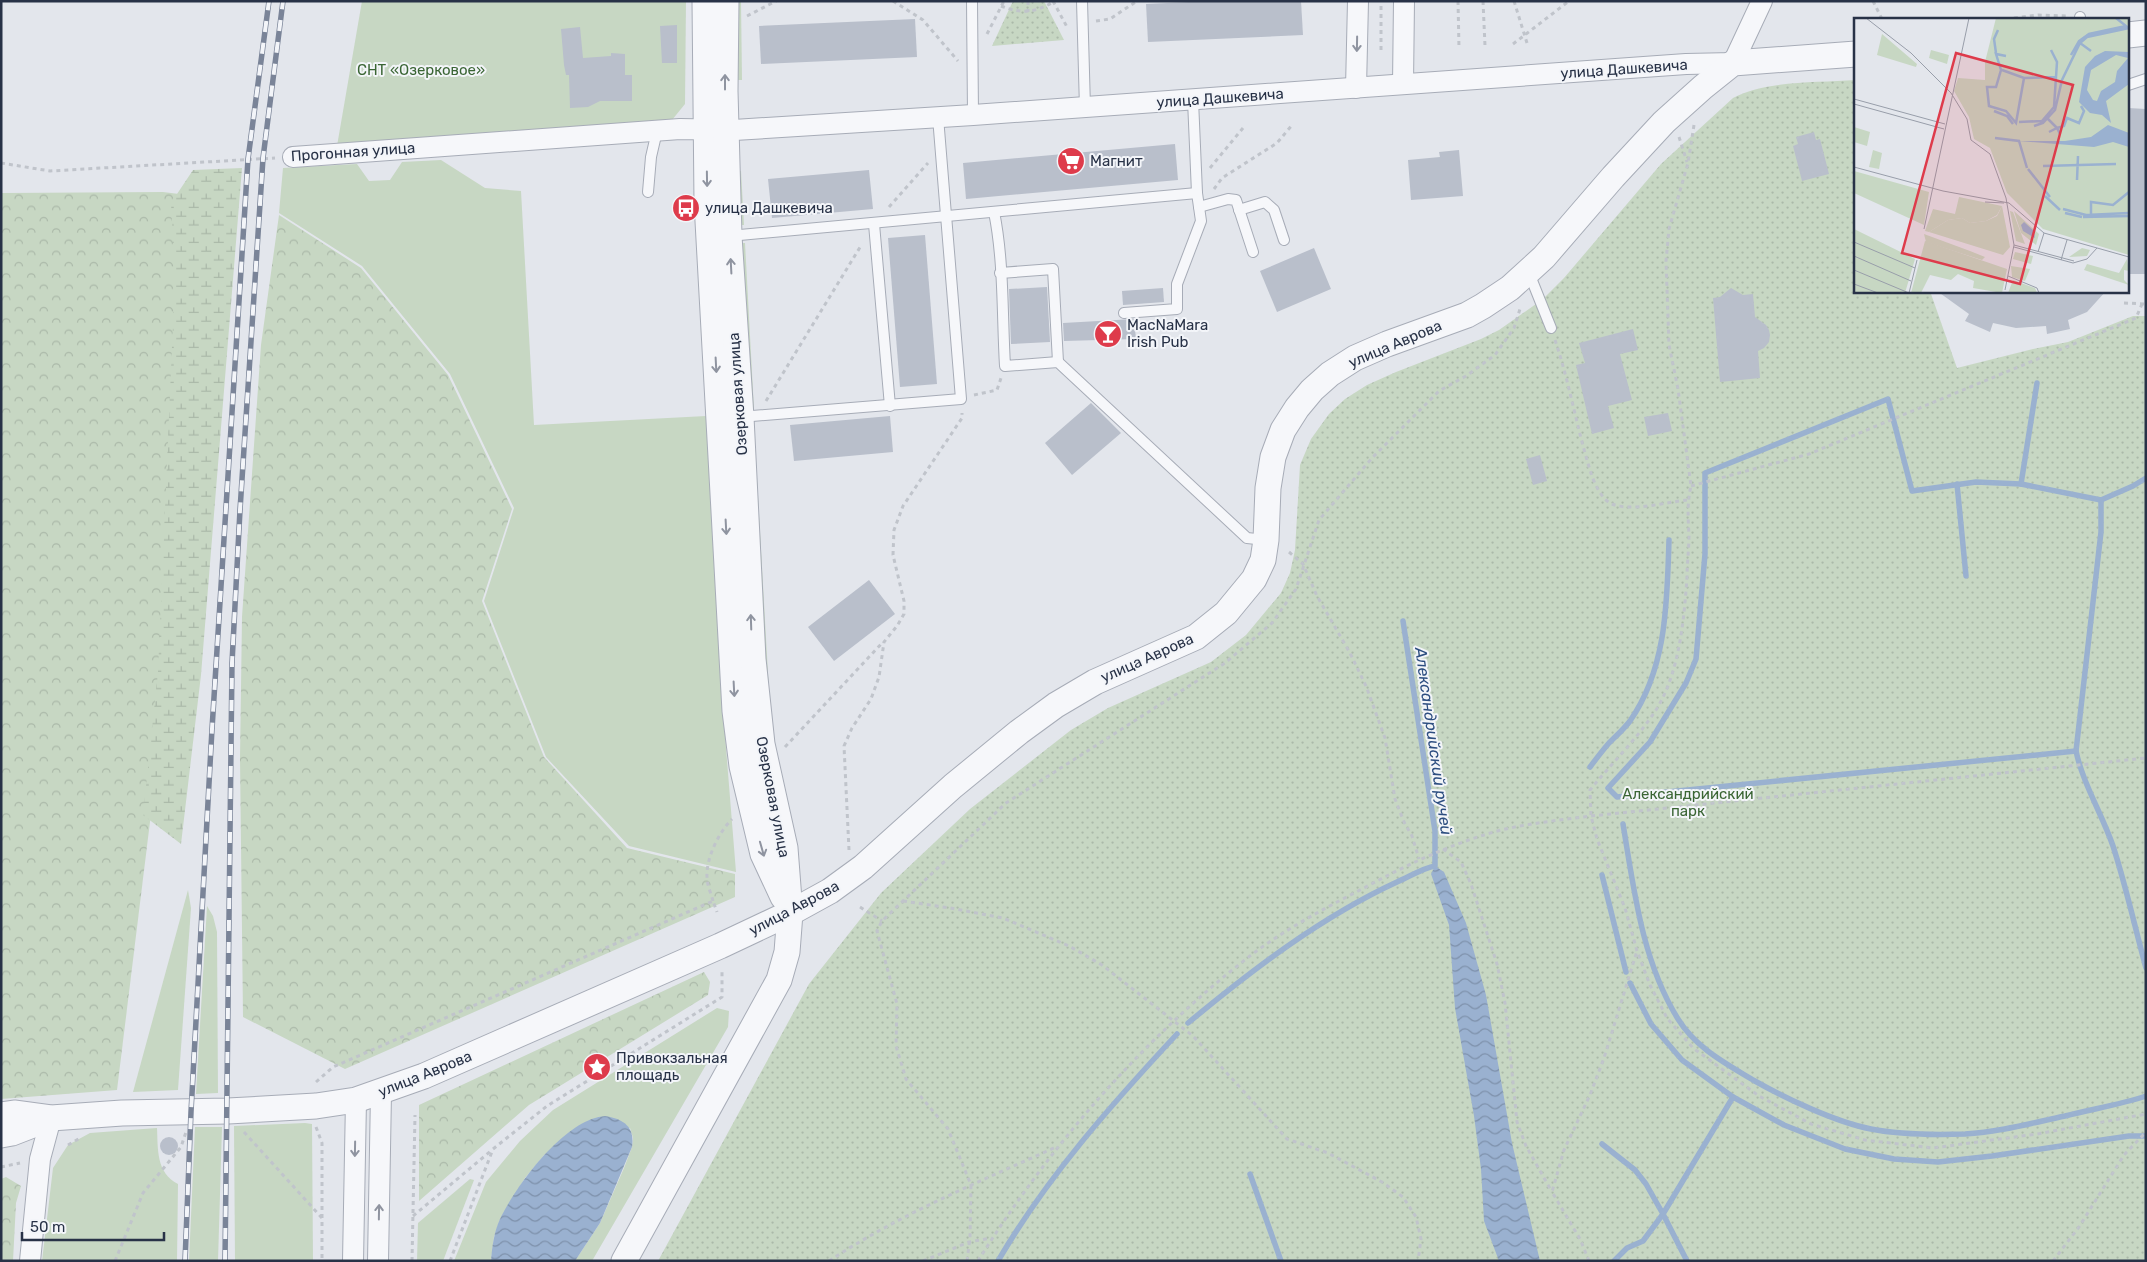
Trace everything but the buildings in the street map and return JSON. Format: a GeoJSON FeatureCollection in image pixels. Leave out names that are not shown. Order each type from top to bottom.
{"type":"FeatureCollection","features":[{"type":"Feature","properties":{"kind":"street","name":"Озерковая улица"},"geometry":{"type":"LineString","coordinates":[[705,1],[716,130],[729,236],[730,417],[736,712],[741,758],[764,854],[790,913]]}},
{"type":"Feature","properties":{"kind":"street","name":"Озерковая улица"},"geometry":{"type":"LineString","coordinates":[[726,1],[716,130],[707,203],[730,417]]}},
{"type":"Feature","properties":{"kind":"street"},"geometry":{"type":"LineString","coordinates":[[1356,88],[1358,1]]}},
{"type":"Feature","properties":{"kind":"street"},"geometry":{"type":"LineString","coordinates":[[1403,84],[1404,1]]}},
{"type":"Feature","properties":{"kind":"street"},"geometry":{"type":"LineString","coordinates":[[1762,1],[1733,63],[1854,54]]}},
{"type":"Feature","properties":{"kind":"street","name":"улица Дашкевича"},"geometry":{"type":"LineString","coordinates":[[716,130],[973,116],[1686,64],[1733,63]]}},
{"type":"Feature","properties":{"kind":"street","name":"улица Аврова"},"geometry":{"type":"LineString","coordinates":[[51,1118],[122,1113],[306,1107],[356,1100],[381,1093],[693,958],[790,913],[830,891],[863,867],[953,786],[1019,732],[1056,705],[1095,682],[1196,637],[1226,613],[1254,579],[1263,560],[1266,540],[1268,488],[1273,457],[1283,430],[1297,408],[1312,390],[1330,374],[1355,358],[1387,344],[1467,315],[1510,288],[1544,257],[1642,144],[1703,87],[1733,63]]}},
{"type":"Feature","properties":{"kind":"street","name":"Прогонная улица"},"geometry":{"type":"LineString","coordinates":[[293,157],[680,129],[716,130]]}},
{"type":"Feature","properties":{"kind":"street"},"geometry":{"type":"LineString","coordinates":[[624,1261],[779,980],[787,952],[790,913]]}},
{"type":"Feature","properties":{"kind":"street"},"geometry":{"type":"LineString","coordinates":[[378,1261],[381,1093]]}},
{"type":"Feature","properties":{"kind":"street"},"geometry":{"type":"LineString","coordinates":[[353,1261],[356,1100]]}},
{"type":"Feature","properties":{"kind":"street"},"geometry":{"type":"LineString","coordinates":[[1,1115],[14,1113],[51,1118]]}},
{"type":"Feature","properties":{"kind":"street"},"geometry":{"type":"LineString","coordinates":[[1,1135],[12,1133],[51,1118]]}},
{"type":"Feature","properties":{"kind":"street"},"geometry":{"type":"LineString","coordinates":[[30,1261],[40,1159],[51,1118]]}},
{"type":"Feature","properties":{"kind":"lane"},"geometry":{"type":"LineString","coordinates":[[972,1],[973,116]]}},
{"type":"Feature","properties":{"kind":"lane"},"geometry":{"type":"LineString","coordinates":[[1082,1],[1085,108]]}},
{"type":"Feature","properties":{"kind":"lane"},"geometry":{"type":"LineString","coordinates":[[2130,84],[2146,80]]}},
{"type":"Feature","properties":{"kind":"lane"},"geometry":{"type":"LineString","coordinates":[[1124,314],[1177,310],[1177,284],[1201,221],[1197,193],[1193,100]]}},
{"type":"Feature","properties":{"kind":"lane"},"geometry":{"type":"LineString","coordinates":[[730,417],[961,399],[938,117]]}},
{"type":"Feature","properties":{"kind":"lane"},"geometry":{"type":"LineString","coordinates":[[648,192],[651,158],[657,131]]}},
{"type":"Feature","properties":{"kind":"lane"},"geometry":{"type":"LineString","coordinates":[[729,236],[1197,193]]}},
{"type":"Feature","properties":{"kind":"lane"},"geometry":{"type":"LineString","coordinates":[[1199,207],[1228,199],[1236,200],[1253,252]]}},
{"type":"Feature","properties":{"kind":"lane"},"geometry":{"type":"LineString","coordinates":[[1239,210],[1265,202],[1274,210],[1284,240]]}},
{"type":"Feature","properties":{"kind":"lane"},"geometry":{"type":"LineString","coordinates":[[994,212],[1001,245],[1000,273],[1005,366],[1058,362]]}},
{"type":"Feature","properties":{"kind":"lane"},"geometry":{"type":"LineString","coordinates":[[874,224],[890,406]]}},
{"type":"Feature","properties":{"kind":"lane"},"geometry":{"type":"LineString","coordinates":[[1000,273],[1053,269],[1058,362],[1247,538],[1266,540]]}},
{"type":"Feature","properties":{"kind":"lane"},"geometry":{"type":"LineString","coordinates":[[1528,272],[1551,328]]}},
{"type":"Feature","properties":{"kind":"path"},"geometry":{"type":"LineString","coordinates":[[747,16],[776,1]]}},
{"type":"Feature","properties":{"kind":"path"},"geometry":{"type":"LineString","coordinates":[[893,1],[923,20],[962,65]]}},
{"type":"Feature","properties":{"kind":"path"},"geometry":{"type":"LineString","coordinates":[[1028,1],[1028,12]]}},
{"type":"Feature","properties":{"kind":"path"},"geometry":{"type":"LineString","coordinates":[[1083,22],[1110,19],[1137,1]]}},
{"type":"Feature","properties":{"kind":"path"},"geometry":{"type":"LineString","coordinates":[[1381,50],[1382,1]]}},
{"type":"Feature","properties":{"kind":"path"},"geometry":{"type":"LineString","coordinates":[[1458,1],[1459,48]]}},
{"type":"Feature","properties":{"kind":"path"},"geometry":{"type":"LineString","coordinates":[[1483,1],[1485,46]]}},
{"type":"Feature","properties":{"kind":"path"},"geometry":{"type":"LineString","coordinates":[[1514,1],[1526,43]]}},
{"type":"Feature","properties":{"kind":"path"},"geometry":{"type":"LineString","coordinates":[[1513,44],[1569,1]]}},
{"type":"Feature","properties":{"kind":"path"},"geometry":{"type":"LineString","coordinates":[[1873,1],[1882,18]]}},
{"type":"Feature","properties":{"kind":"path"},"geometry":{"type":"LineString","coordinates":[[1001,6],[1014,11],[1028,12],[1042,9],[1053,2]]}},
{"type":"Feature","properties":{"kind":"path"},"geometry":{"type":"LineString","coordinates":[[2014,18],[2038,15],[2080,18]]}},
{"type":"Feature","properties":{"kind":"path"},"geometry":{"type":"LineString","coordinates":[[1695,122],[1688,162],[1669,229],[1666,261],[1669,345],[1678,389],[1691,486],[1687,500],[1689,537],[1679,642],[1669,680],[1655,712],[1590,790],[1591,816],[1597,838],[1625,908],[1637,951],[1650,985],[1667,1018],[1693,1048],[1760,1096],[1811,1124],[1865,1140],[1933,1148],[2036,1134],[2145,1116]]}},
{"type":"Feature","properties":{"kind":"path"},"geometry":{"type":"LineString","coordinates":[[1211,195],[1222,178],[1277,143],[1293,124]]}},
{"type":"Feature","properties":{"kind":"path"},"geometry":{"type":"LineString","coordinates":[[1206,175],[1243,128]]}},
{"type":"Feature","properties":{"kind":"path"},"geometry":{"type":"LineString","coordinates":[[1679,137],[1688,162]]}},
{"type":"Feature","properties":{"kind":"path"},"geometry":{"type":"LineString","coordinates":[[765,402],[874,224],[940,150]]}},
{"type":"Feature","properties":{"kind":"path","name":"Прогонная улица"},"geometry":{"type":"LineString","coordinates":[[1,163],[50,171],[293,157]]}},
{"type":"Feature","properties":{"kind":"path"},"geometry":{"type":"LineString","coordinates":[[1691,486],[1809,454],[2136,318],[2144,304],[2124,303]]}},
{"type":"Feature","properties":{"kind":"path"},"geometry":{"type":"LineString","coordinates":[[967,1261],[970,1242],[971,1185],[948,1129],[906,1079],[896,1046],[897,1004],[877,931],[882,921],[1006,803],[1225,663],[1272,624],[1296,589],[1319,520],[1366,465],[1438,391],[1466,376],[1495,355],[1514,328],[1520,309]]}},
{"type":"Feature","properties":{"kind":"path"},"geometry":{"type":"LineString","coordinates":[[1561,357],[1592,474],[1599,492],[1610,504],[1625,508],[1687,500]]}},
{"type":"Feature","properties":{"kind":"path"},"geometry":{"type":"LineString","coordinates":[[778,754],[897,626],[904,614],[904,601],[893,555],[894,530],[903,506],[962,418],[961,399],[997,390],[1005,366]]}},
{"type":"Feature","properties":{"kind":"path"},"geometry":{"type":"LineString","coordinates":[[1289,552],[1303,564],[1316,596],[1350,653],[1378,714],[1385,738],[1395,800],[1412,836],[1419,859]]}},
{"type":"Feature","properties":{"kind":"path"},"geometry":{"type":"LineString","coordinates":[[849,851],[844,746],[852,728],[872,699],[879,678],[884,642]]}},
{"type":"Feature","properties":{"kind":"path"},"geometry":{"type":"LineString","coordinates":[[978,1261],[1021,1193],[1057,1147],[1174,1020],[1247,959],[1296,925],[1419,859],[1443,849],[1502,830],[1591,816],[2146,758]]}},
{"type":"Feature","properties":{"kind":"path"},"geometry":{"type":"LineString","coordinates":[[717,912],[707,879],[710,859],[727,825],[733,818],[738,818]]}},
{"type":"Feature","properties":{"kind":"path"},"geometry":{"type":"LineString","coordinates":[[1443,849],[1461,862],[1471,884],[1497,964],[1508,1019],[1517,1122],[1526,1146],[1580,1239],[1589,1261]]}},
{"type":"Feature","properties":{"kind":"path"},"geometry":{"type":"LineString","coordinates":[[316,1082],[333,1067],[713,901]]}},
{"type":"Feature","properties":{"kind":"path"},"geometry":{"type":"LineString","coordinates":[[902,901],[1002,918],[1037,931],[1069,946],[1102,965],[1193,1036],[1287,1139],[1328,1153],[1382,1182],[1403,1197],[1416,1217],[1421,1239],[1418,1261]]}},
{"type":"Feature","properties":{"kind":"path"},"geometry":{"type":"LineString","coordinates":[[860,906],[882,921]]}},
{"type":"Feature","properties":{"kind":"path"},"geometry":{"type":"LineString","coordinates":[[1552,1192],[1564,1150],[1590,1095],[1604,1058],[1637,951]]}},
{"type":"Feature","properties":{"kind":"path"},"geometry":{"type":"LineString","coordinates":[[413,1216],[547,1106],[722,997],[722,970]]}},
{"type":"Feature","properties":{"kind":"path"},"geometry":{"type":"LineString","coordinates":[[412,1261],[415,1115]]}},
{"type":"Feature","properties":{"kind":"path"},"geometry":{"type":"LineString","coordinates":[[312,1124],[317,1128],[322,1143],[322,1261]]}},
{"type":"Feature","properties":{"kind":"path"},"geometry":{"type":"LineString","coordinates":[[238,1126],[323,1218]]}},
{"type":"Feature","properties":{"kind":"path"},"geometry":{"type":"LineString","coordinates":[[186,1128],[191,1127]]}},
{"type":"Feature","properties":{"kind":"path"},"geometry":{"type":"LineString","coordinates":[[2053,1261],[2079,1227],[2124,1155],[2146,1132]]}},
{"type":"Feature","properties":{"kind":"path"},"geometry":{"type":"LineString","coordinates":[[115,1261],[143,1193],[181,1147],[186,1134]]}},
{"type":"Feature","properties":{"kind":"path"},"geometry":{"type":"LineString","coordinates":[[68,1145],[83,1137]]}},
{"type":"Feature","properties":{"kind":"path"},"geometry":{"type":"LineString","coordinates":[[829,1261],[891,1224],[971,1185],[1057,1147]]}},
{"type":"Feature","properties":{"kind":"path"},"geometry":{"type":"LineString","coordinates":[[450,1261],[493,1149]]}},
{"type":"Feature","properties":{"kind":"path"},"geometry":{"type":"LineString","coordinates":[[922,1261],[970,1242],[992,1238]]}},
{"type":"Feature","properties":{"kind":"green space","name":"СНТ «Озерковое»"},"geometry":{"type":"Polygon","coordinates":[[[362,1],[686,1],[685,104],[672,120],[337,146],[362,1]]]}},
{"type":"Feature","properties":{"kind":"green space"},"geometry":{"type":"Polygon","coordinates":[[[735,1],[741,1],[742,80],[735,80],[735,1]]]}},
{"type":"Feature","properties":{"kind":"green space"},"geometry":{"type":"Polygon","coordinates":[[[1013,1],[1044,1],[1064,40],[992,46],[1013,1]]]}},
{"type":"Feature","properties":{"kind":"green space","name":"Александрийский парк"},"geometry":{"type":"Polygon","coordinates":[[[1854,80],[1854,292],[1930,292],[1957,368],[2068,342],[2133,316],[2146,316],[2146,1261],[658,1261],[809,984],[881,893],[970,809],[1071,730],[1108,708],[1211,662],[1246,635],[1281,593],[1290,573],[1295,550],[1300,465],[1311,439],[1329,414],[1345,399],[1367,385],[1481,339],[1499,330],[1543,299],[1564,278],[1661,164],[1733,98],[1761,88],[1809,82],[1854,80]]]}},
{"type":"Feature","properties":{"kind":"green space"},"geometry":{"type":"Polygon","coordinates":[[[441,160],[485,188],[521,191],[534,425],[706,416],[726,748],[736,872],[629,846],[546,757],[484,601],[514,508],[450,374],[362,266],[279,213],[283,168],[357,164],[369,181],[390,180],[402,162],[441,160]]]}},
{"type":"Feature","properties":{"kind":"green space"},"geometry":{"type":"Polygon","coordinates":[[[242,168],[201,675],[181,844],[143,815],[158,672],[175,277],[171,203],[193,170],[242,168]]]}},
{"type":"Feature","properties":{"kind":"green space"},"geometry":{"type":"Polygon","coordinates":[[[741,171],[744,225],[738,225],[735,172],[741,171]]]}},
{"type":"Feature","properties":{"kind":"green space"},"geometry":{"type":"Polygon","coordinates":[[[163,192],[179,194],[164,708],[117,1090],[1,1099],[1,193],[163,192]]]}},
{"type":"Feature","properties":{"kind":"green space"},"geometry":{"type":"Polygon","coordinates":[[[279,215],[361,268],[448,375],[512,509],[482,601],[544,757],[627,848],[735,874],[735,897],[345,1069],[243,1017],[240,758],[242,617],[261,345],[279,215]]]}},
{"type":"Feature","properties":{"kind":"green space"},"geometry":{"type":"Polygon","coordinates":[[[739,243],[745,243],[754,410],[748,410],[739,243]]]}},
{"type":"Feature","properties":{"kind":"green space"},"geometry":{"type":"Polygon","coordinates":[[[754,425],[772,745],[767,746],[748,426],[754,425]]]}},
{"type":"Feature","properties":{"kind":"green space"},"geometry":{"type":"Polygon","coordinates":[[[188,890],[191,908],[178,1090],[133,1092],[188,890]]]}},
{"type":"Feature","properties":{"kind":"green space"},"geometry":{"type":"Polygon","coordinates":[[[207,906],[213,916],[217,932],[218,1093],[196,1094],[207,906]]]}},
{"type":"Feature","properties":{"kind":"green space"},"geometry":{"type":"Polygon","coordinates":[[[704,972],[710,982],[708,995],[529,1105],[419,1201],[419,1105],[704,972]]]}},
{"type":"Feature","properties":{"kind":"green space"},"geometry":{"type":"Polygon","coordinates":[[[717,1008],[729,1011],[728,1027],[592,1261],[575,1261],[600,1223],[624,1168],[632,1147],[633,1138],[630,1128],[545,1154],[525,1178],[500,1219],[494,1237],[491,1261],[454,1261],[486,1182],[520,1141],[553,1110],[717,1008]]]}},
{"type":"Feature","properties":{"kind":"green space"},"geometry":{"type":"Polygon","coordinates":[[[312,1124],[313,1261],[235,1261],[234,1126],[312,1124]]]}},
{"type":"Feature","properties":{"kind":"green space"},"geometry":{"type":"Polygon","coordinates":[[[195,1127],[222,1127],[218,1261],[189,1261],[195,1127]]]}},
{"type":"Feature","properties":{"kind":"green space"},"geometry":{"type":"Polygon","coordinates":[[[157,1128],[158,1152],[162,1167],[166,1174],[178,1184],[177,1261],[42,1261],[53,1168],[68,1145],[90,1133],[157,1128]]]}},
{"type":"Feature","properties":{"kind":"green space"},"geometry":{"type":"Polygon","coordinates":[[[6,1177],[21,1186],[16,1203],[13,1261],[1,1261],[1,1179],[6,1177]]]}},
{"type":"Feature","properties":{"kind":"green space"},"geometry":{"type":"Polygon","coordinates":[[[470,1179],[474,1180],[443,1261],[417,1261],[418,1223],[470,1179]]]}},
{"type":"Feature","properties":{"kind":"water"},"geometry":{"type":"Polygon","coordinates":[[[1435,866],[1444,872],[1466,923],[1486,995],[1512,1143],[1540,1261],[1499,1261],[1484,1221],[1481,1169],[1474,1116],[1455,1008],[1449,925],[1431,874],[1435,866]]]}},
{"type":"Feature","properties":{"kind":"water"},"geometry":{"type":"Polygon","coordinates":[[[605,1116],[618,1119],[627,1125],[632,1134],[632,1147],[600,1223],[575,1261],[491,1261],[496,1229],[500,1219],[507,1205],[530,1172],[558,1141],[574,1129],[590,1120],[605,1116]]]}},
{"type":"Feature","properties":{"kind":"waterway"},"geometry":{"type":"LineString","coordinates":[[2021,484],[2037,383]]}},
{"type":"Feature","properties":{"kind":"waterway"},"geometry":{"type":"LineString","coordinates":[[2076,751],[1617,797],[1608,788],[1650,742],[1686,683],[1696,659],[1705,554],[1705,473],[1888,399],[1912,491],[1976,482],[2021,484],[2101,500],[2146,478]]}},
{"type":"Feature","properties":{"kind":"waterway"},"geometry":{"type":"LineString","coordinates":[[1957,484],[1966,576]]}},
{"type":"Feature","properties":{"kind":"waterway"},"geometry":{"type":"LineString","coordinates":[[2101,500],[2101,532],[2076,751],[2083,775],[2113,846],[2146,968]]}},
{"type":"Feature","properties":{"kind":"waterway"},"geometry":{"type":"LineString","coordinates":[[1590,767],[1630,721],[1642,701],[1651,679],[1658,657],[1666,611],[1669,540]]}},
{"type":"Feature","properties":{"kind":"waterway","name":"Александрийский ручей"},"geometry":{"type":"LineString","coordinates":[[1188,1023],[1262,964],[1314,928],[1369,896],[1435,866],[1435,831],[1403,621]]}},
{"type":"Feature","properties":{"kind":"waterway"},"geometry":{"type":"LineString","coordinates":[[1623,824],[1641,924],[1656,973],[1666,997],[1685,1029],[1702,1047],[1766,1087],[1810,1109],[1857,1126],[1894,1132],[1930,1134],[1965,1134],[2003,1129],[2146,1096]]}},
{"type":"Feature","properties":{"kind":"waterway"},"geometry":{"type":"LineString","coordinates":[[1602,875],[1626,972]]}},
{"type":"Feature","properties":{"kind":"waterway"},"geometry":{"type":"LineString","coordinates":[[1630,983],[1651,1024],[1682,1060],[1733,1097],[1784,1125],[1845,1149],[1894,1159],[1938,1162],[2129,1136],[2146,1136]]}},
{"type":"Feature","properties":{"kind":"waterway"},"geometry":{"type":"LineString","coordinates":[[998,1261],[1037,1200],[1081,1143],[1177,1034]]}},
{"type":"Feature","properties":{"kind":"waterway"},"geometry":{"type":"LineString","coordinates":[[1687,1261],[1663,1214],[1733,1097]]}},
{"type":"Feature","properties":{"kind":"waterway"},"geometry":{"type":"LineString","coordinates":[[1602,1144],[1635,1170],[1646,1184],[1663,1214],[1643,1241],[1627,1248],[1614,1261]]}},
{"type":"Feature","properties":{"kind":"waterway"},"geometry":{"type":"LineString","coordinates":[[1250,1174],[1281,1261]]}},
{"type":"Feature","properties":{"kind":"railway"},"geometry":{"type":"LineString","coordinates":[[185,1261],[191,1112],[212,729],[248,159],[269,1]]}},
{"type":"Feature","properties":{"kind":"railway"},"geometry":{"type":"LineString","coordinates":[[225,1261],[232,663],[263,158],[283,1]]}},
{"type":"Feature","properties":{"kind":"place","name":"Магнит"},"geometry":{"type":"Point","coordinates":[1071,161]}},
{"type":"Feature","properties":{"kind":"place","name":"улица Дашкевича"},"geometry":{"type":"Point","coordinates":[686,208]}},
{"type":"Feature","properties":{"kind":"place","name":"MacNaMara Irish Pub"},"geometry":{"type":"Point","coordinates":[1108,334]}},
{"type":"Feature","properties":{"kind":"place","name":"Привокзальная площадь"},"geometry":{"type":"Point","coordinates":[597,1067]}}]}
